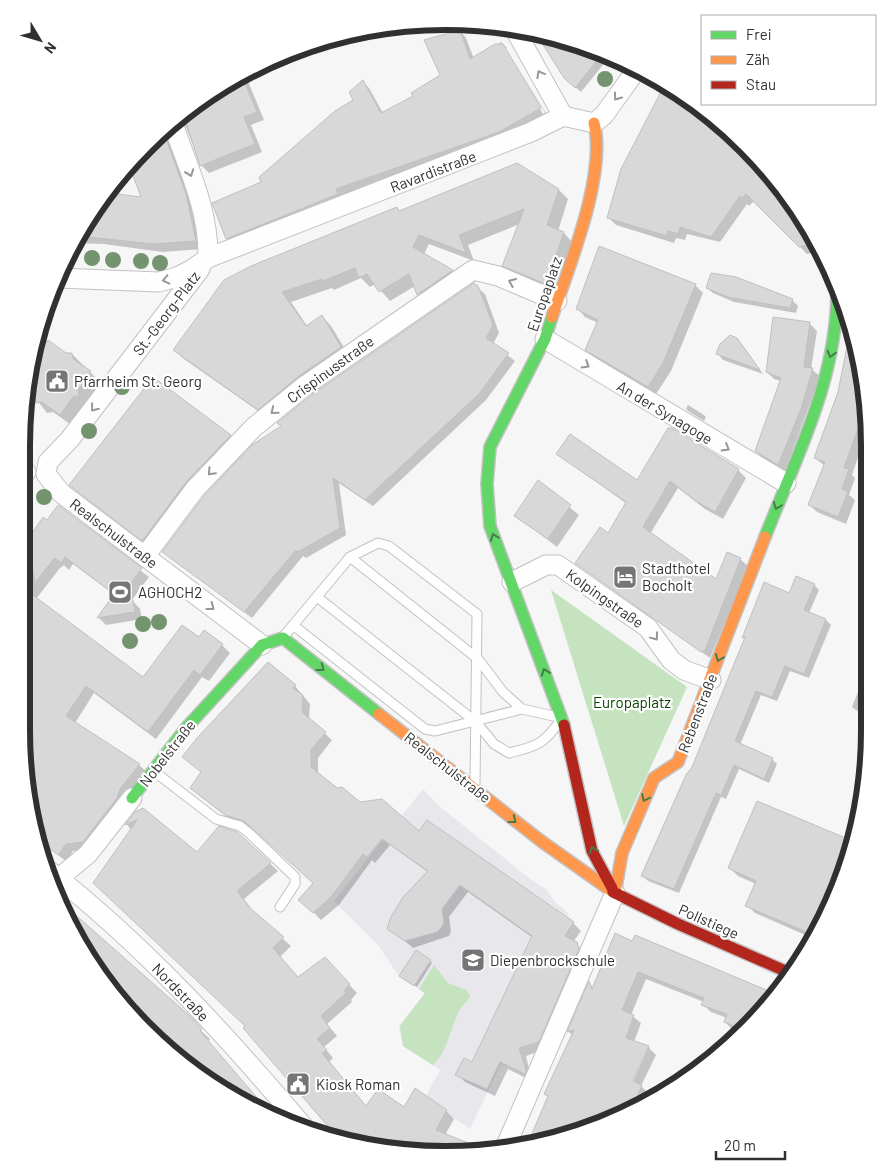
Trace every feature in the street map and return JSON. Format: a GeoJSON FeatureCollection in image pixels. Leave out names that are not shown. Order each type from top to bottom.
{"type":"FeatureCollection","features":[{"type":"Feature","properties":{"kind":"street"},"geometry":{"type":"LineString","coordinates":[[519,37],[563,116],[594,123],[604,115],[633,75]]}},
{"type":"Feature","properties":{"kind":"street","name":"Ravardistraße"},"geometry":{"type":"LineString","coordinates":[[208,258],[531,132],[563,116]]}},
{"type":"Feature","properties":{"kind":"street","name":"Europaplatz"},"geometry":{"type":"LineString","coordinates":[[594,123],[598,139],[598,153],[584,222],[545,339],[510,404],[490,447],[487,484],[490,526],[562,718],[592,851],[615,893]]}},
{"type":"Feature","properties":{"kind":"street"},"geometry":{"type":"LineString","coordinates":[[175,130],[204,211],[208,239],[208,258]]}},
{"type":"Feature","properties":{"kind":"street","name":"St.-Georg-Platz"},"geometry":{"type":"LineString","coordinates":[[66,278],[159,282],[177,278],[208,258]]}},
{"type":"Feature","properties":{"kind":"street","name":"St.-Georg-Platz"},"geometry":{"type":"LineString","coordinates":[[61,493],[46,474],[48,462],[76,431],[208,258]]}},
{"type":"Feature","properties":{"kind":"street","name":"Crispinusstraße"},"geometry":{"type":"LineString","coordinates":[[145,556],[194,489],[254,427],[306,384],[447,286],[473,270],[498,276],[557,302]]}},
{"type":"Feature","properties":{"kind":"street","name":"Rebenstraße"},"geometry":{"type":"LineString","coordinates":[[508,1141],[615,893],[622,852],[629,833],[654,778],[678,762],[786,483],[806,440],[837,330],[837,307]]}},
{"type":"Feature","properties":{"kind":"street","name":"An der Synagoge"},"geometry":{"type":"LineString","coordinates":[[545,339],[786,483]]}},
{"type":"Feature","properties":{"kind":"street","name":"Realschulstraße"},"geometry":{"type":"LineString","coordinates":[[61,493],[262,646]]}},
{"type":"Feature","properties":{"kind":"street","name":"Kolpingstraße"},"geometry":{"type":"LineString","coordinates":[[512,582],[546,565],[558,566],[648,628],[671,660],[684,670],[711,680]]}},
{"type":"Feature","properties":{"kind":"street","name":"Realschulstraße"},"geometry":{"type":"LineString","coordinates":[[283,638],[541,842],[615,893]]}},
{"type":"Feature","properties":{"kind":"street","name":"Nobelstraße"},"geometry":{"type":"LineString","coordinates":[[56,875],[88,854],[186,728],[262,646],[283,638]]}},
{"type":"Feature","properties":{"kind":"street","name":"Nordstraße"},"geometry":{"type":"LineString","coordinates":[[59,882],[151,961],[198,1009],[296,1118]]}},
{"type":"Feature","properties":{"kind":"street","name":"Pollstiege"},"geometry":{"type":"LineString","coordinates":[[615,893],[678,924],[784,971]]}},
{"type":"Feature","properties":{"kind":"lane"},"geometry":{"type":"LineString","coordinates":[[283,638],[350,556],[378,543],[389,546],[477,614],[478,660],[475,789]]}},
{"type":"Feature","properties":{"kind":"lane"},"geometry":{"type":"LineString","coordinates":[[350,556],[478,660],[503,692],[522,709]]}},
{"type":"Feature","properties":{"kind":"lane"},"geometry":{"type":"LineString","coordinates":[[293,625],[425,728],[434,731],[476,722],[522,709],[562,718],[548,738],[527,749],[509,753],[494,744],[476,722],[317,596]]}},
{"type":"Feature","properties":{"kind":"lane"},"geometry":{"type":"LineString","coordinates":[[153,771],[216,819],[240,826],[295,877],[295,884],[280,908]]}},
{"type":"Feature","properties":{"kind":"shaded area","name":"Diepenbrockschule"},"geometry":{"type":"Polygon","coordinates":[[[423,789],[439,806],[529,878],[547,890],[555,902],[569,914],[567,916],[575,922],[565,937],[568,939],[506,1066],[501,1064],[470,1129],[425,1098],[440,1070],[403,1046],[399,1026],[425,993],[399,976],[378,945],[334,901],[423,789]]]}},
{"type":"Feature","properties":{"kind":"green space","name":"Europaplatz"},"geometry":{"type":"Polygon","coordinates":[[[551,590],[687,687],[624,826],[551,590]]]}},
{"type":"Feature","properties":{"kind":"green space"},"geometry":{"type":"Polygon","coordinates":[[[434,965],[448,983],[466,990],[470,995],[459,1011],[442,1053],[433,1065],[403,1046],[400,1026],[425,993],[419,989],[434,965]]]}},
{"type":"Feature","properties":{"kind":"building"},"geometry":{"type":"Polygon","coordinates":[[[460,31],[470,59],[495,44],[503,44],[541,108],[499,132],[336,189],[338,194],[226,239],[212,203],[261,182],[259,177],[335,111],[353,100],[349,92],[363,80],[381,113],[413,96],[411,93],[440,75],[424,40],[460,31]]]}},
{"type":"Feature","properties":{"kind":"building"},"geometry":{"type":"Polygon","coordinates":[[[541,41],[598,59],[575,88],[564,78],[541,41]]]}},
{"type":"Feature","properties":{"kind":"building"},"geometry":{"type":"Polygon","coordinates":[[[245,82],[257,112],[244,117],[255,144],[200,166],[186,122],[215,100],[245,82]]]}},
{"type":"Feature","properties":{"kind":"building"},"geometry":{"type":"Polygon","coordinates":[[[661,91],[698,116],[739,152],[775,193],[809,245],[799,247],[746,194],[741,199],[740,196],[711,237],[680,227],[678,234],[668,231],[667,236],[607,218],[621,169],[661,91]]]}},
{"type":"Feature","properties":{"kind":"building"},"geometry":{"type":"Polygon","coordinates":[[[165,139],[186,194],[196,241],[153,244],[87,237],[115,194],[141,197],[132,173],[165,139]]]}},
{"type":"Feature","properties":{"kind":"building"},"geometry":{"type":"Polygon","coordinates":[[[517,163],[559,189],[547,225],[564,232],[546,284],[502,266],[524,209],[459,235],[466,253],[419,235],[413,247],[453,270],[417,295],[409,274],[379,292],[367,274],[359,278],[355,268],[323,281],[322,279],[282,292],[306,326],[322,315],[341,347],[299,376],[258,410],[173,350],[224,280],[251,266],[397,207],[399,211],[517,163]]]}},
{"type":"Feature","properties":{"kind":"building"},"geometry":{"type":"Polygon","coordinates":[[[599,246],[696,284],[663,363],[648,387],[585,350],[598,320],[576,309],[599,246]]]}},
{"type":"Feature","properties":{"kind":"building"},"geometry":{"type":"Polygon","coordinates":[[[711,273],[736,277],[793,299],[790,308],[728,297],[706,288],[711,273]]]}},
{"type":"Feature","properties":{"kind":"building"},"geometry":{"type":"Polygon","coordinates":[[[474,283],[478,286],[493,325],[486,338],[509,353],[480,393],[365,500],[333,478],[340,528],[298,552],[296,550],[244,612],[162,552],[204,496],[252,445],[281,426],[277,423],[313,394],[474,283]]]}},
{"type":"Feature","properties":{"kind":"building"},"geometry":{"type":"Polygon","coordinates":[[[773,317],[810,322],[804,367],[813,368],[801,409],[778,465],[755,451],[781,378],[766,372],[773,317]]]}},
{"type":"Feature","properties":{"kind":"building"},"geometry":{"type":"Polygon","coordinates":[[[730,335],[737,338],[760,370],[716,354],[720,344],[730,335]]]}},
{"type":"Feature","properties":{"kind":"building","name":"Pfarrheim St. Georg"},"geometry":{"type":"Polygon","coordinates":[[[48,340],[66,353],[72,353],[73,359],[91,371],[78,390],[79,396],[73,397],[60,415],[42,402],[36,403],[33,396],[42,347],[48,340]]]}},
{"type":"Feature","properties":{"kind":"building"},"geometry":{"type":"Polygon","coordinates":[[[848,342],[853,364],[860,422],[844,468],[849,469],[842,489],[848,492],[838,517],[808,505],[825,462],[814,458],[838,392],[848,342]]]}},
{"type":"Feature","properties":{"kind":"building"},"geometry":{"type":"Polygon","coordinates":[[[153,377],[231,435],[186,482],[142,541],[69,485],[153,377]]]}},
{"type":"Feature","properties":{"kind":"building"},"geometry":{"type":"Polygon","coordinates":[[[668,428],[672,428],[739,469],[715,512],[696,501],[670,481],[643,527],[716,579],[727,552],[741,558],[705,650],[701,652],[575,563],[600,527],[608,533],[626,502],[556,454],[570,434],[637,480],[668,428]]]}},
{"type":"Feature","properties":{"kind":"building"},"geometry":{"type":"Polygon","coordinates":[[[538,480],[571,505],[548,539],[514,516],[538,480]]]}},
{"type":"Feature","properties":{"kind":"building"},"geometry":{"type":"Polygon","coordinates":[[[58,505],[142,568],[124,593],[133,600],[135,612],[97,618],[114,594],[65,557],[61,563],[55,558],[35,583],[30,552],[30,536],[43,517],[47,520],[58,505]]]}},
{"type":"Feature","properties":{"kind":"building"},"geometry":{"type":"Polygon","coordinates":[[[796,576],[815,584],[804,610],[826,619],[804,674],[785,666],[772,697],[756,691],[735,741],[773,758],[764,779],[734,765],[721,795],[716,793],[674,889],[641,876],[686,775],[692,767],[745,637],[742,638],[764,582],[789,593],[796,576]]]}},
{"type":"Feature","properties":{"kind":"building"},"geometry":{"type":"Polygon","coordinates":[[[30,593],[143,677],[182,625],[199,637],[204,630],[223,644],[200,675],[194,670],[148,732],[86,686],[66,716],[140,764],[83,842],[66,844],[58,855],[46,846],[44,838],[38,812],[31,758],[30,593]]]}},
{"type":"Feature","properties":{"kind":"building"},"geometry":{"type":"Polygon","coordinates":[[[268,662],[296,685],[293,688],[303,695],[302,712],[326,732],[311,750],[311,767],[337,788],[342,787],[360,802],[382,799],[419,831],[427,820],[574,922],[565,936],[577,942],[579,949],[539,1042],[519,1048],[526,1070],[525,1074],[500,1062],[487,1089],[455,1075],[464,1058],[472,1062],[532,936],[460,885],[442,909],[444,923],[441,928],[437,932],[405,941],[387,929],[390,919],[403,897],[428,871],[382,839],[367,857],[363,854],[331,897],[313,913],[298,900],[313,883],[244,821],[225,815],[190,788],[201,772],[182,757],[197,738],[268,662]]]}},
{"type":"Feature","properties":{"kind":"building"},"geometry":{"type":"Polygon","coordinates":[[[757,801],[847,838],[829,890],[808,932],[745,906],[756,881],[728,868],[757,801]]]}},
{"type":"Feature","properties":{"kind":"building"},"geometry":{"type":"Polygon","coordinates":[[[143,808],[197,852],[219,826],[237,832],[271,863],[237,891],[250,908],[284,937],[273,948],[298,977],[325,957],[350,984],[344,991],[346,993],[321,1016],[330,1028],[317,1039],[327,1050],[322,1053],[366,1106],[378,1089],[404,1107],[415,1088],[447,1110],[436,1130],[473,1145],[418,1145],[364,1138],[331,1130],[243,1028],[245,1026],[93,883],[137,820],[125,825],[135,812],[143,808]]]}},
{"type":"Feature","properties":{"kind":"building"},"geometry":{"type":"Polygon","coordinates":[[[72,912],[191,1017],[202,1029],[200,1031],[261,1102],[215,1076],[172,1043],[152,1024],[133,1004],[100,961],[72,912]]]}},
{"type":"Feature","properties":{"kind":"building"},"geometry":{"type":"Polygon","coordinates":[[[615,933],[632,941],[635,935],[769,991],[736,1027],[724,1022],[727,1014],[701,1005],[704,998],[638,972],[622,1010],[634,1015],[626,1038],[649,1046],[633,1081],[642,1085],[636,1099],[579,1124],[530,1137],[548,1096],[544,1094],[574,1030],[567,1032],[589,981],[592,989],[615,933]]]}},
{"type":"Feature","properties":{"kind":"building"},"geometry":{"type":"Polygon","coordinates":[[[416,950],[431,960],[414,986],[399,976],[416,950]]]}},
{"type":"Feature","properties":{"kind":"traffic: fast"},"geometry":{"type":"LineString","coordinates":[[765,537],[802,446],[823,385],[831,353],[836,305]]}},
{"type":"Feature","properties":{"kind":"traffic: fast"},"geometry":{"type":"LineString","coordinates":[[552,317],[545,339],[490,447],[487,484],[490,526],[564,725]]}},
{"type":"Feature","properties":{"kind":"traffic: fast"},"geometry":{"type":"LineString","coordinates":[[132,798],[186,728],[262,645],[283,638],[379,714]]}},
{"type":"Feature","properties":{"kind":"traffic: slow"},"geometry":{"type":"LineString","coordinates":[[552,317],[576,247],[591,194],[597,144],[594,123]]}},
{"type":"Feature","properties":{"kind":"traffic: slow"},"geometry":{"type":"LineString","coordinates":[[615,893],[622,853],[654,778],[678,762],[765,537]]}},
{"type":"Feature","properties":{"kind":"traffic: slow"},"geometry":{"type":"LineString","coordinates":[[379,714],[541,841],[613,892]]}},
{"type":"Feature","properties":{"kind":"traffic: jam"},"geometry":{"type":"LineString","coordinates":[[564,725],[592,851],[612,888]]}},
{"type":"Feature","properties":{"kind":"traffic: jam"},"geometry":{"type":"LineString","coordinates":[[613,892],[678,924],[784,971]]}},
{"type":"Feature","properties":{"kind":"place","name":"Pfarrheim St. Georg"},"geometry":{"type":"Point","coordinates":[57,381]}},
{"type":"Feature","properties":{"kind":"place","name":"Stadthotel Bocholt"},"geometry":{"type":"Point","coordinates":[625,577]}},
{"type":"Feature","properties":{"kind":"place","name":"AGHOCH2"},"geometry":{"type":"Point","coordinates":[120,592]}},
{"type":"Feature","properties":{"kind":"place","name":"Diepenbrockschule"},"geometry":{"type":"Point","coordinates":[473,960]}},
{"type":"Feature","properties":{"kind":"place","name":"Kiosk Roman"},"geometry":{"type":"Point","coordinates":[298,1084]}}]}
